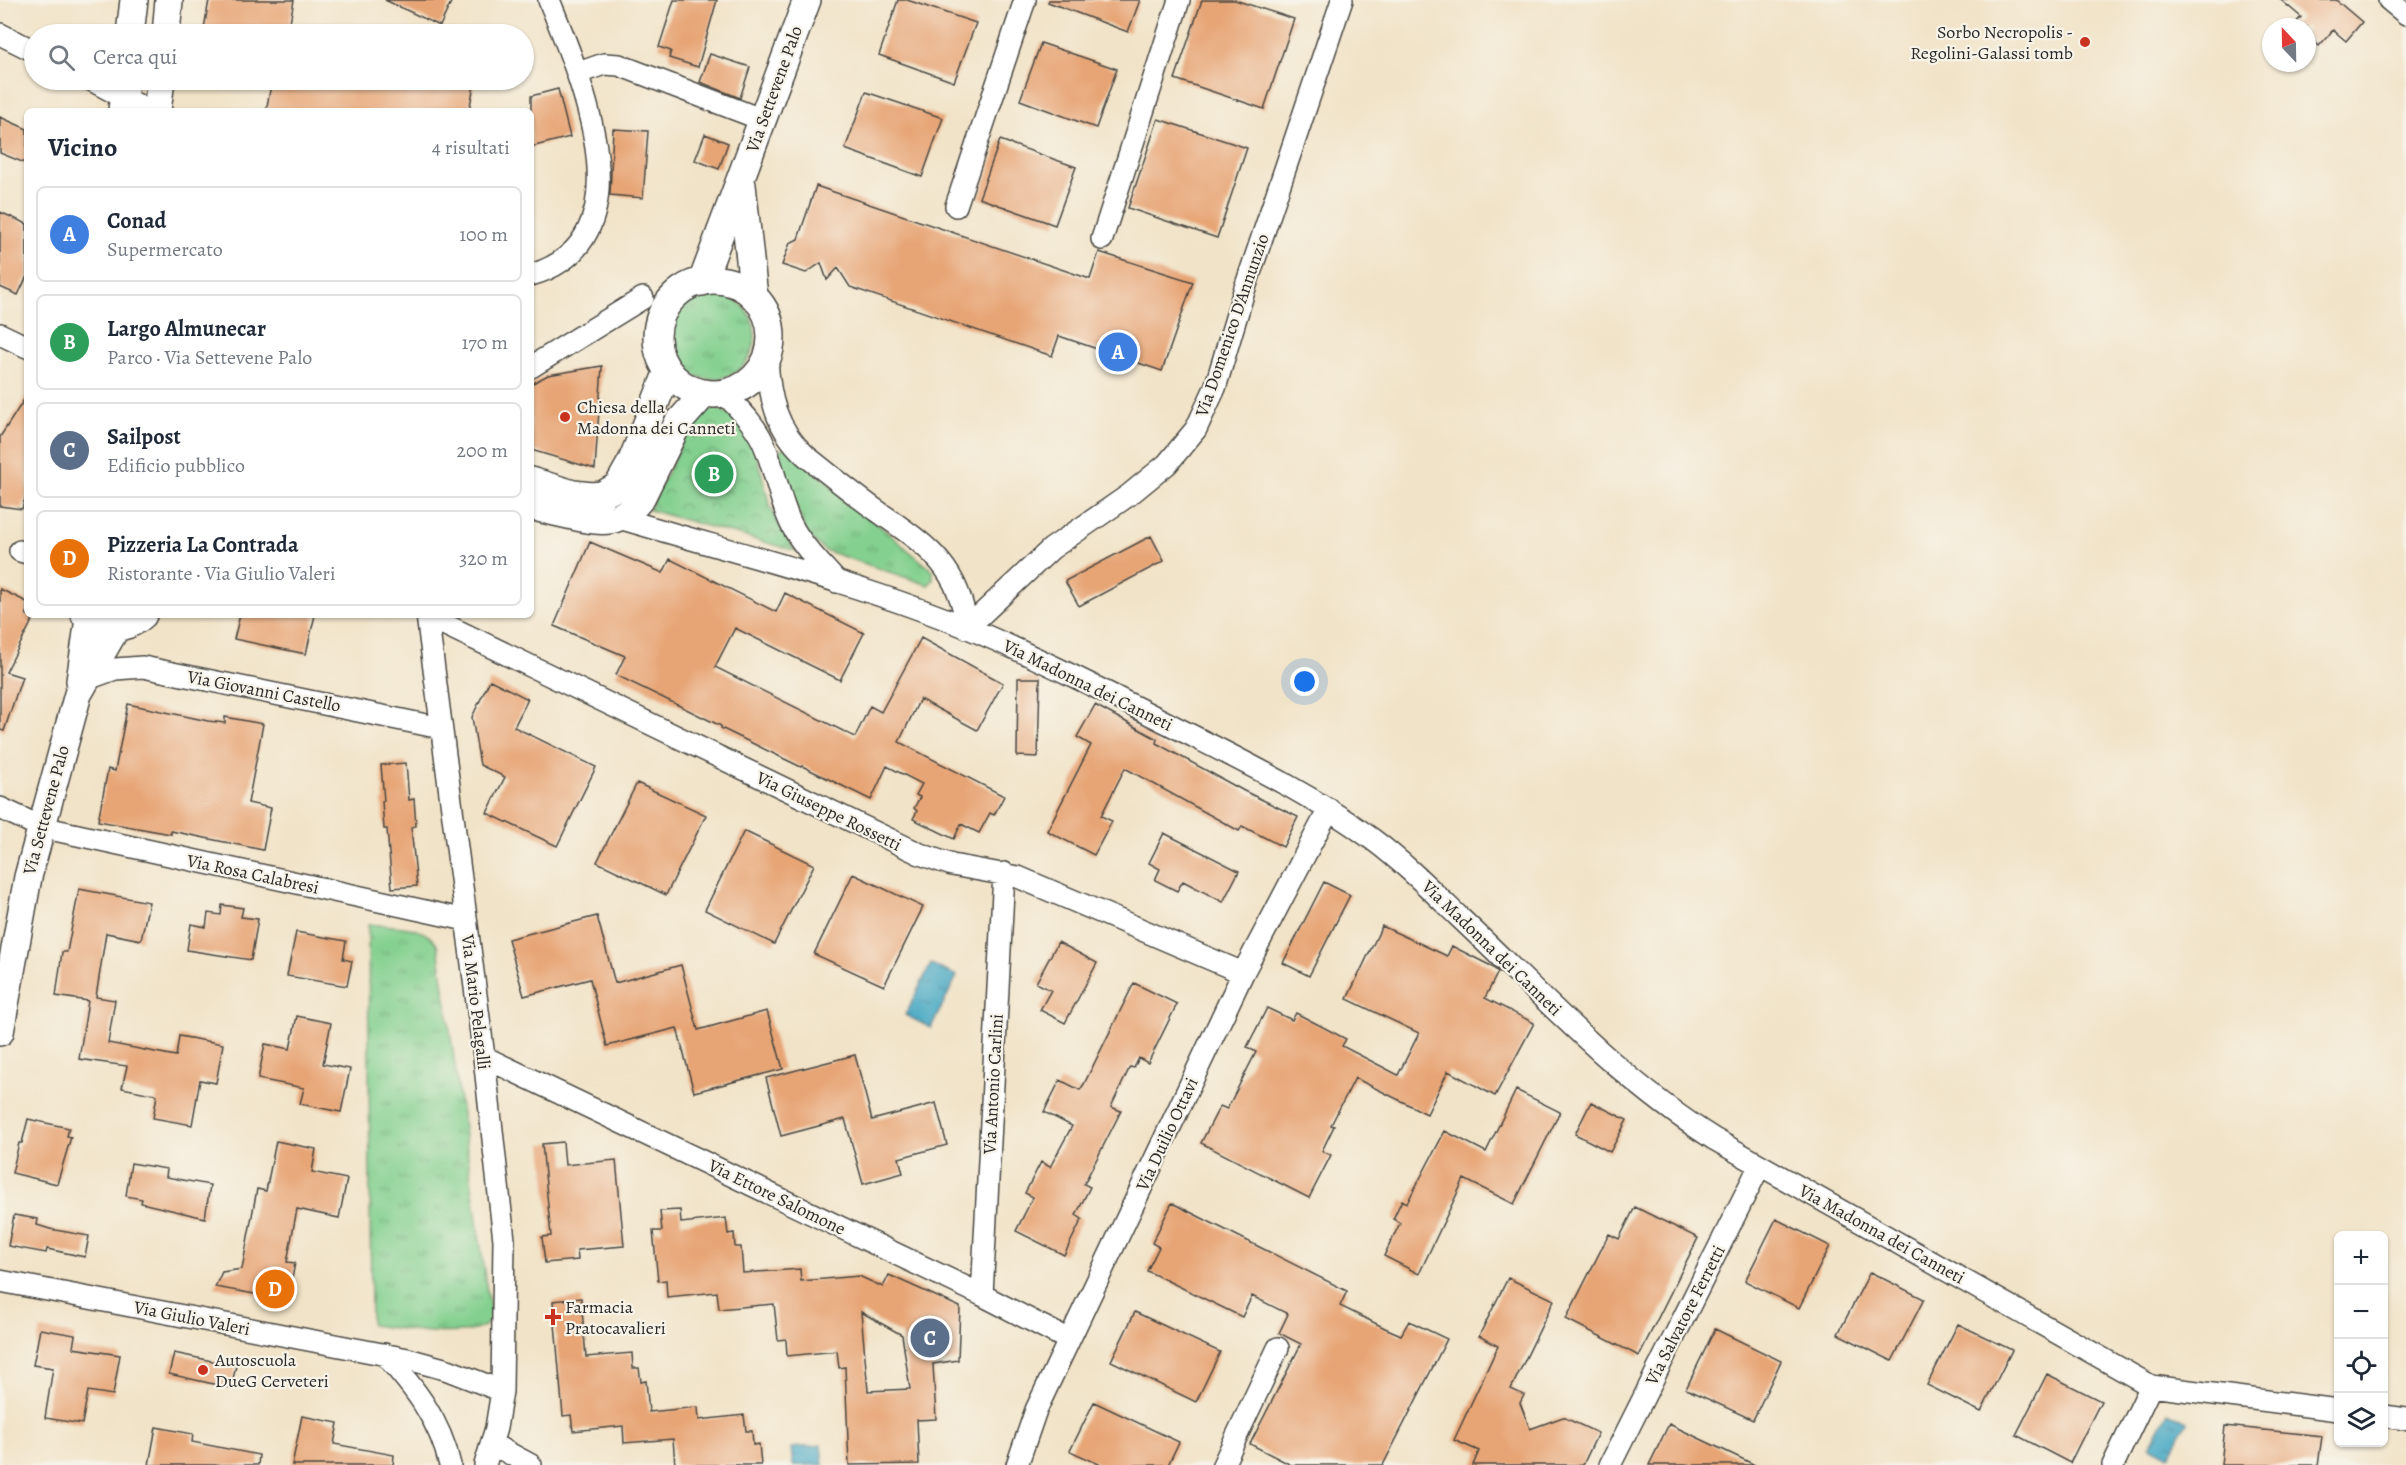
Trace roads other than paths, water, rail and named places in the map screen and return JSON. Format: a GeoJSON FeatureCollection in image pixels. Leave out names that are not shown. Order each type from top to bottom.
{"type":"FeatureCollection","features":[{"type":"Feature","properties":{"kind":"street"},"geometry":{"type":"LineString","coordinates":[[131,24],[134,0]]}},
{"type":"Feature","properties":{"kind":"street"},"geometry":{"type":"LineString","coordinates":[[167,24],[169,0]]}},
{"type":"Feature","properties":{"kind":"street"},"geometry":{"type":"LineString","coordinates":[[534,273],[561,262],[585,235],[595,206],[598,177],[597,149],[590,112],[578,73],[549,0]]}},
{"type":"Feature","properties":{"kind":"street","name":"Via Settevene Palo"},"geometry":{"type":"LineString","coordinates":[[702,282],[807,0]]}},
{"type":"Feature","properties":{"kind":"street"},"geometry":{"type":"LineString","coordinates":[[956,206],[1025,0]]}},
{"type":"Feature","properties":{"kind":"street"},"geometry":{"type":"LineString","coordinates":[[1102,239],[1179,0]]}},
{"type":"Feature","properties":{"kind":"street","name":"Via Domenico D'Annunzio"},"geometry":{"type":"LineString","coordinates":[[968,628],[1052,549],[1154,475],[1177,453],[1196,429],[1215,388],[1244,291],[1342,0]]}},
{"type":"Feature","properties":{"kind":"street"},"geometry":{"type":"LineString","coordinates":[[2389,0],[2406,14]]}},
{"type":"Feature","properties":{"kind":"street"},"geometry":{"type":"LineString","coordinates":[[0,34],[24,46]]}},
{"type":"Feature","properties":{"kind":"street"},"geometry":{"type":"LineString","coordinates":[[578,73],[604,64],[619,65],[763,120]]}},
{"type":"Feature","properties":{"kind":"street"},"geometry":{"type":"LineString","coordinates":[[157,108],[160,90]]}},
{"type":"Feature","properties":{"kind":"street"},"geometry":{"type":"LineString","coordinates":[[123,95],[144,108]]}},
{"type":"Feature","properties":{"kind":"street","name":"Via Settevene Palo"},"geometry":{"type":"LineString","coordinates":[[741,178],[754,297]]}},
{"type":"Feature","properties":{"kind":"street"},"geometry":{"type":"LineString","coordinates":[[837,582],[806,547],[793,527],[784,509],[761,440],[744,414],[715,393],[683,384],[668,371],[657,339],[663,313],[676,296],[685,289],[702,282],[727,282],[738,285],[754,297],[765,312],[771,334],[767,358],[771,400],[790,440],[807,456],[929,549],[957,585],[968,628]]}},
{"type":"Feature","properties":{"kind":"street"},"geometry":{"type":"LineString","coordinates":[[534,365],[643,298]]}},
{"type":"Feature","properties":{"kind":"street"},"geometry":{"type":"LineString","coordinates":[[0,334],[24,346]]}},
{"type":"Feature","properties":{"kind":"street"},"geometry":{"type":"LineString","coordinates":[[534,507],[596,521],[619,518],[635,506],[641,498],[675,428],[715,393],[749,382],[767,358]]}},
{"type":"Feature","properties":{"kind":"street"},"geometry":{"type":"LineString","coordinates":[[534,482],[573,494],[592,496],[610,492],[618,486],[631,464],[668,371]]}},
{"type":"Feature","properties":{"kind":"street","name":"Via Madonna dei Canneti"},"geometry":{"type":"LineString","coordinates":[[619,518],[837,582],[968,628],[1125,702],[1269,774],[1329,809],[1397,860],[1640,1087],[1694,1127],[2151,1386],[2334,1409]]}},
{"type":"Feature","properties":{"kind":"street"},"geometry":{"type":"LineString","coordinates":[[82,686],[87,618]]}},
{"type":"Feature","properties":{"kind":"street"},"geometry":{"type":"LineString","coordinates":[[89,618],[100,625],[116,628],[130,624],[139,618]]}},
{"type":"Feature","properties":{"kind":"street","name":"Via Mario Pelagalli"},"geometry":{"type":"LineString","coordinates":[[427,618],[484,1057],[504,1240],[502,1391],[492,1444],[485,1465]]}},
{"type":"Feature","properties":{"kind":"street","name":"Via Giuseppe Rossetti"},"geometry":{"type":"LineString","coordinates":[[431,618],[920,854],[952,865],[1004,873],[1029,881],[1243,973]]}},
{"type":"Feature","properties":{"kind":"street","name":"Via Settevene Palo"},"geometry":{"type":"LineString","coordinates":[[0,1032],[28,877],[41,827],[82,686],[116,628]]}},
{"type":"Feature","properties":{"kind":"street","name":"Via Giovanni Castello"},"geometry":{"type":"LineString","coordinates":[[82,686],[115,669],[143,667],[441,728]]}},
{"type":"Feature","properties":{"kind":"street","name":"Via Rosa Calabresi"},"geometry":{"type":"LineString","coordinates":[[0,808],[41,827],[466,920]]}},
{"type":"Feature","properties":{"kind":"street","name":"Via Duilio Ottavi"},"geometry":{"type":"LineString","coordinates":[[1017,1465],[1029,1425],[1243,973],[1329,809]]}},
{"type":"Feature","properties":{"kind":"street","name":"Via Antonio Carlini"},"geometry":{"type":"LineString","coordinates":[[982,1295],[1004,873]]}},
{"type":"Feature","properties":{"kind":"street"},"geometry":{"type":"LineString","coordinates":[[0,907],[28,877]]}},
{"type":"Feature","properties":{"kind":"street","name":"Via Ettore Salomone"},"geometry":{"type":"LineString","coordinates":[[484,1057],[982,1295],[1069,1340]]}},
{"type":"Feature","properties":{"kind":"street","name":"Via Salvatore Ferretti"},"geometry":{"type":"LineString","coordinates":[[1610,1465],[1760,1165]]}},
{"type":"Feature","properties":{"kind":"street","name":"Via Giulio Valeri"},"geometry":{"type":"LineString","coordinates":[[0,1281],[384,1354],[436,1366],[502,1391]]}},
{"type":"Feature","properties":{"kind":"street"},"geometry":{"type":"LineString","coordinates":[[1222,1465],[1278,1348]]}},
{"type":"Feature","properties":{"kind":"street"},"geometry":{"type":"LineString","coordinates":[[384,1354],[422,1399],[437,1426],[450,1465]]}},
{"type":"Feature","properties":{"kind":"street"},"geometry":{"type":"LineString","coordinates":[[2113,1465],[2151,1386]]}},
{"type":"Feature","properties":{"kind":"street"},"geometry":{"type":"LineString","coordinates":[[2388,1417],[2406,1419]]}},
{"type":"Feature","properties":{"kind":"street"},"geometry":{"type":"LineString","coordinates":[[492,1444],[531,1465]]}},
{"type":"Feature","properties":{"kind":"water"},"geometry":{"type":"Polygon","coordinates":[[[931,964],[957,976],[931,1028],[905,1015],[931,964]]]}},
{"type":"Feature","properties":{"kind":"water"},"geometry":{"type":"Polygon","coordinates":[[[2168,1412],[2187,1422],[2169,1456],[2150,1446],[2168,1412]]]}},
{"type":"Feature","properties":{"kind":"water"},"geometry":{"type":"Polygon","coordinates":[[[821,1445],[823,1465],[793,1465],[791,1448],[821,1445]]]}},
{"type":"Feature","properties":{"kind":"place","name":"Sorbo Necropolis - Regolini-Galassi tomb"},"geometry":{"type":"Point","coordinates":[2085,42]}},
{"type":"Feature","properties":{"kind":"place","name":"Conad"},"geometry":{"type":"Point","coordinates":[1118,352]}},
{"type":"Feature","properties":{"kind":"place","name":"Chiesa della Madonna dei Canneti"},"geometry":{"type":"Point","coordinates":[565,417]}},
{"type":"Feature","properties":{"kind":"place","name":"Largo Almunecar"},"geometry":{"type":"Point","coordinates":[714,474]}},
{"type":"Feature","properties":{"kind":"place","name":"Pizzeria La Contrada"},"geometry":{"type":"Point","coordinates":[275,1289]}},
{"type":"Feature","properties":{"kind":"place","name":"Farmacia Pratocavalieri"},"geometry":{"type":"Point","coordinates":[553,1317]}},
{"type":"Feature","properties":{"kind":"place","name":"Sailpost"},"geometry":{"type":"Point","coordinates":[930,1338]}},
{"type":"Feature","properties":{"kind":"place","name":"Autoscuola DueG Cerveteri"},"geometry":{"type":"Point","coordinates":[203,1370]}}]}
